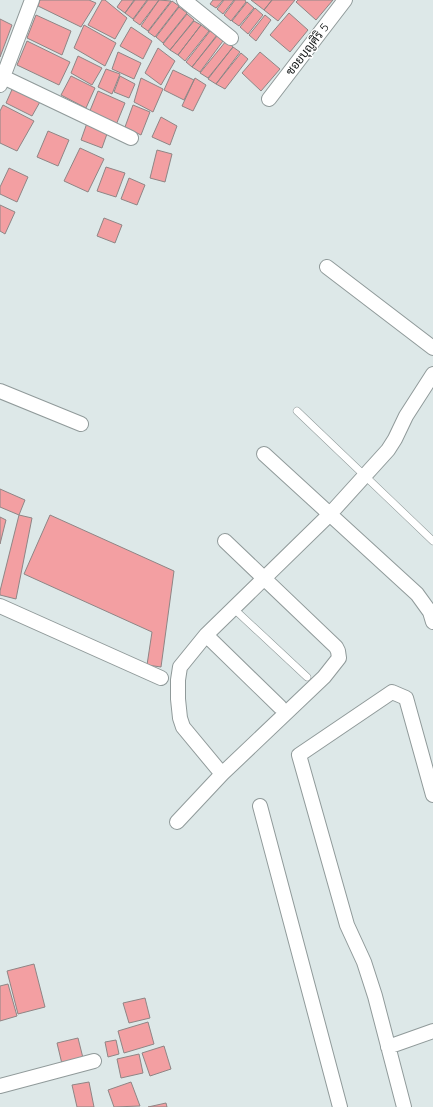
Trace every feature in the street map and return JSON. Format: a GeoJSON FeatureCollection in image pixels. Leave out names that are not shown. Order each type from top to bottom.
{"type":"FeatureCollection","features":[{"type":"Feature","properties":{"kind":"street"},"geometry":{"type":"LineString","coordinates":[[32,0],[1,81],[131,138]]}},
{"type":"Feature","properties":{"kind":"street"},"geometry":{"type":"LineString","coordinates":[[184,0],[231,38]]}},
{"type":"Feature","properties":{"kind":"street","name":"ซอยบุญศิริ 5"},"geometry":{"type":"LineString","coordinates":[[269,99],[345,0]]}},
{"type":"Feature","properties":{"kind":"street"},"geometry":{"type":"LineString","coordinates":[[327,267],[433,348]]}},
{"type":"Feature","properties":{"kind":"street"},"geometry":{"type":"LineString","coordinates":[[222,774],[183,727],[180,718],[178,699],[180,667],[206,635],[330,514],[388,450],[406,416],[433,374]]}},
{"type":"Feature","properties":{"kind":"street"},"geometry":{"type":"LineString","coordinates":[[0,391],[81,424]]}},
{"type":"Feature","properties":{"kind":"street"},"geometry":{"type":"LineString","coordinates":[[264,454],[389,566],[417,594],[430,612],[433,622]]}},
{"type":"Feature","properties":{"kind":"street"},"geometry":{"type":"LineString","coordinates":[[177,822],[222,774],[324,677],[339,658],[336,646],[225,541]]}},
{"type":"Feature","properties":{"kind":"street"},"geometry":{"type":"LineString","coordinates":[[0,606],[161,678]]}},
{"type":"Feature","properties":{"kind":"street"},"geometry":{"type":"LineString","coordinates":[[206,635],[280,707]]}},
{"type":"Feature","properties":{"kind":"street"},"geometry":{"type":"LineString","coordinates":[[404,1107],[364,962],[347,925],[299,755],[392,692],[406,698],[433,795]]}},
{"type":"Feature","properties":{"kind":"street"},"geometry":{"type":"LineString","coordinates":[[260,806],[340,1107]]}},
{"type":"Feature","properties":{"kind":"street"},"geometry":{"type":"LineString","coordinates":[[388,1047],[433,1031]]}},
{"type":"Feature","properties":{"kind":"street"},"geometry":{"type":"LineString","coordinates":[[0,1086],[94,1061]]}},
{"type":"Feature","properties":{"kind":"lane"},"geometry":{"type":"LineString","coordinates":[[297,411],[433,541]]}},
{"type":"Feature","properties":{"kind":"lane"},"geometry":{"type":"LineString","coordinates":[[233,608],[307,677]]}},
{"type":"Feature","properties":{"kind":"building"},"geometry":{"type":"Polygon","coordinates":[[[40,0],[89,0],[96,3],[81,27],[38,6],[40,0]]]}},
{"type":"Feature","properties":{"kind":"building"},"geometry":{"type":"Polygon","coordinates":[[[102,0],[105,0],[127,18],[115,39],[88,25],[102,0]]]}},
{"type":"Feature","properties":{"kind":"building"},"geometry":{"type":"Polygon","coordinates":[[[122,0],[134,0],[125,13],[117,7],[122,0]]]}},
{"type":"Feature","properties":{"kind":"building"},"geometry":{"type":"Polygon","coordinates":[[[135,0],[147,0],[133,19],[125,13],[135,0]]]}},
{"type":"Feature","properties":{"kind":"building"},"geometry":{"type":"Polygon","coordinates":[[[148,0],[159,0],[140,25],[133,20],[148,0]]]}},
{"type":"Feature","properties":{"kind":"building"},"geometry":{"type":"Polygon","coordinates":[[[159,0],[171,1],[148,31],[141,26],[159,0]]]}},
{"type":"Feature","properties":{"kind":"building"},"geometry":{"type":"Polygon","coordinates":[[[213,0],[223,0],[216,8],[210,4],[213,0]]]}},
{"type":"Feature","properties":{"kind":"building"},"geometry":{"type":"Polygon","coordinates":[[[224,0],[234,0],[223,14],[217,9],[224,0]]]}},
{"type":"Feature","properties":{"kind":"building"},"geometry":{"type":"Polygon","coordinates":[[[235,0],[245,0],[246,2],[231,21],[224,15],[235,0]]]}},
{"type":"Feature","properties":{"kind":"building"},"geometry":{"type":"Polygon","coordinates":[[[251,0],[272,0],[264,10],[251,0]]]}},
{"type":"Feature","properties":{"kind":"building"},"geometry":{"type":"Polygon","coordinates":[[[272,0],[295,0],[278,21],[264,10],[272,0]]]}},
{"type":"Feature","properties":{"kind":"building"},"geometry":{"type":"Polygon","coordinates":[[[298,0],[333,0],[316,20],[296,2],[298,0]]]}},
{"type":"Feature","properties":{"kind":"building"},"geometry":{"type":"Polygon","coordinates":[[[172,1],[179,6],[155,37],[148,32],[172,1]]]}},
{"type":"Feature","properties":{"kind":"building"},"geometry":{"type":"Polygon","coordinates":[[[247,2],[254,8],[239,26],[232,21],[247,2]]]}},
{"type":"Feature","properties":{"kind":"building"},"geometry":{"type":"Polygon","coordinates":[[[179,7],[187,13],[163,43],[156,37],[179,7]]]}},
{"type":"Feature","properties":{"kind":"building"},"geometry":{"type":"Polygon","coordinates":[[[255,8],[263,15],[248,34],[240,27],[255,8]]]}},
{"type":"Feature","properties":{"kind":"building"},"geometry":{"type":"Polygon","coordinates":[[[289,13],[308,30],[290,52],[270,35],[289,13]]]}},
{"type":"Feature","properties":{"kind":"building"},"geometry":{"type":"Polygon","coordinates":[[[187,14],[194,20],[170,50],[163,44],[187,14]]]}},
{"type":"Feature","properties":{"kind":"building"},"geometry":{"type":"Polygon","coordinates":[[[36,15],[71,31],[62,55],[27,38],[36,15]]]}},
{"type":"Feature","properties":{"kind":"building"},"geometry":{"type":"Polygon","coordinates":[[[265,15],[271,20],[256,41],[249,35],[265,15]]]}},
{"type":"Feature","properties":{"kind":"building"},"geometry":{"type":"Polygon","coordinates":[[[0,19],[12,25],[0,57],[0,19]]]}},
{"type":"Feature","properties":{"kind":"building"},"geometry":{"type":"Polygon","coordinates":[[[194,21],[201,25],[178,55],[170,50],[194,21]]]}},
{"type":"Feature","properties":{"kind":"building"},"geometry":{"type":"Polygon","coordinates":[[[84,25],[116,43],[105,66],[74,48],[84,25]]]}},
{"type":"Feature","properties":{"kind":"building"},"geometry":{"type":"Polygon","coordinates":[[[201,25],[209,31],[185,61],[178,55],[201,25]]]}},
{"type":"Feature","properties":{"kind":"building"},"geometry":{"type":"Polygon","coordinates":[[[131,27],[152,41],[143,59],[120,46],[131,27]]]}},
{"type":"Feature","properties":{"kind":"building"},"geometry":{"type":"Polygon","coordinates":[[[210,31],[217,35],[192,67],[186,62],[210,31]]]}},
{"type":"Feature","properties":{"kind":"building"},"geometry":{"type":"Polygon","coordinates":[[[217,36],[223,41],[200,72],[192,67],[217,36]]]}},
{"type":"Feature","properties":{"kind":"building"},"geometry":{"type":"Polygon","coordinates":[[[27,41],[70,62],[59,85],[17,65],[27,41]]]}},
{"type":"Feature","properties":{"kind":"building"},"geometry":{"type":"Polygon","coordinates":[[[226,41],[233,47],[208,78],[200,73],[226,41]]]}},
{"type":"Feature","properties":{"kind":"building"},"geometry":{"type":"Polygon","coordinates":[[[233,47],[240,52],[216,84],[208,79],[233,47]]]}},
{"type":"Feature","properties":{"kind":"building"},"geometry":{"type":"Polygon","coordinates":[[[158,48],[175,61],[161,85],[145,73],[158,48]]]}},
{"type":"Feature","properties":{"kind":"building"},"geometry":{"type":"Polygon","coordinates":[[[118,52],[141,63],[134,79],[112,69],[118,52]]]}},
{"type":"Feature","properties":{"kind":"building"},"geometry":{"type":"Polygon","coordinates":[[[260,52],[280,69],[261,91],[242,73],[260,52]]]}},
{"type":"Feature","properties":{"kind":"building"},"geometry":{"type":"Polygon","coordinates":[[[241,53],[248,59],[225,89],[216,84],[241,53]]]}},
{"type":"Feature","properties":{"kind":"building"},"geometry":{"type":"Polygon","coordinates":[[[78,56],[102,68],[92,85],[71,73],[78,56]]]}},
{"type":"Feature","properties":{"kind":"building"},"geometry":{"type":"Polygon","coordinates":[[[106,69],[120,74],[112,94],[98,87],[106,69]]]}},
{"type":"Feature","properties":{"kind":"building"},"geometry":{"type":"Polygon","coordinates":[[[173,70],[194,80],[184,100],[164,90],[173,70]]]}},
{"type":"Feature","properties":{"kind":"building"},"geometry":{"type":"Polygon","coordinates":[[[71,76],[95,88],[86,108],[61,95],[71,76]]]}},
{"type":"Feature","properties":{"kind":"building"},"geometry":{"type":"Polygon","coordinates":[[[120,76],[135,84],[129,98],[114,92],[120,76]]]}},
{"type":"Feature","properties":{"kind":"building"},"geometry":{"type":"Polygon","coordinates":[[[141,78],[163,89],[153,112],[134,102],[141,78]]]}},
{"type":"Feature","properties":{"kind":"building"},"geometry":{"type":"Polygon","coordinates":[[[195,78],[206,85],[193,111],[182,106],[195,78]]]}},
{"type":"Feature","properties":{"kind":"building"},"geometry":{"type":"Polygon","coordinates":[[[14,85],[41,100],[32,116],[6,103],[14,85]]]}},
{"type":"Feature","properties":{"kind":"building"},"geometry":{"type":"Polygon","coordinates":[[[98,91],[125,103],[116,125],[89,113],[98,91]]]}},
{"type":"Feature","properties":{"kind":"building"},"geometry":{"type":"Polygon","coordinates":[[[3,105],[34,121],[17,151],[0,143],[0,111],[3,105]]]}},
{"type":"Feature","properties":{"kind":"building"},"geometry":{"type":"Polygon","coordinates":[[[133,105],[150,112],[141,135],[125,127],[133,105]]]}},
{"type":"Feature","properties":{"kind":"building"},"geometry":{"type":"Polygon","coordinates":[[[161,117],[177,126],[170,145],[152,137],[161,117]]]}},
{"type":"Feature","properties":{"kind":"building"},"geometry":{"type":"Polygon","coordinates":[[[87,123],[108,131],[102,148],[81,140],[87,123]]]}},
{"type":"Feature","properties":{"kind":"building"},"geometry":{"type":"Polygon","coordinates":[[[48,131],[69,140],[58,166],[37,157],[48,131]]]}},
{"type":"Feature","properties":{"kind":"building"},"geometry":{"type":"Polygon","coordinates":[[[80,148],[104,159],[88,192],[64,181],[80,148]]]}},
{"type":"Feature","properties":{"kind":"building"},"geometry":{"type":"Polygon","coordinates":[[[157,150],[172,154],[165,182],[150,178],[157,150]]]}},
{"type":"Feature","properties":{"kind":"building"},"geometry":{"type":"Polygon","coordinates":[[[106,167],[125,173],[116,197],[97,191],[106,167]]]}},
{"type":"Feature","properties":{"kind":"building"},"geometry":{"type":"Polygon","coordinates":[[[9,168],[28,177],[17,202],[0,194],[0,187],[9,168]]]}},
{"type":"Feature","properties":{"kind":"building"},"geometry":{"type":"Polygon","coordinates":[[[129,178],[145,185],[137,205],[121,199],[129,178]]]}},
{"type":"Feature","properties":{"kind":"building"},"geometry":{"type":"Polygon","coordinates":[[[0,205],[15,212],[5,234],[0,231],[0,205]]]}},
{"type":"Feature","properties":{"kind":"building"},"geometry":{"type":"Polygon","coordinates":[[[104,218],[122,225],[115,243],[97,236],[104,218]]]}},
{"type":"Feature","properties":{"kind":"building"},"geometry":{"type":"Polygon","coordinates":[[[0,489],[25,500],[19,515],[0,507],[0,489]]]}},
{"type":"Feature","properties":{"kind":"building"},"geometry":{"type":"Polygon","coordinates":[[[19,515],[32,518],[16,599],[0,595],[0,591],[19,515]]]}},
{"type":"Feature","properties":{"kind":"building"},"geometry":{"type":"Polygon","coordinates":[[[50,515],[174,571],[161,667],[147,665],[152,632],[24,574],[50,515]]]}},
{"type":"Feature","properties":{"kind":"building"},"geometry":{"type":"Polygon","coordinates":[[[0,517],[6,520],[0,544],[0,517]]]}},
{"type":"Feature","properties":{"kind":"building"},"geometry":{"type":"Polygon","coordinates":[[[34,964],[45,1007],[18,1014],[7,971],[34,964]]]}},
{"type":"Feature","properties":{"kind":"building"},"geometry":{"type":"Polygon","coordinates":[[[8,984],[17,1016],[0,1021],[0,986],[8,984]]]}},
{"type":"Feature","properties":{"kind":"building"},"geometry":{"type":"Polygon","coordinates":[[[145,998],[150,1018],[129,1023],[123,1003],[145,998]]]}},
{"type":"Feature","properties":{"kind":"building"},"geometry":{"type":"Polygon","coordinates":[[[148,1022],[154,1044],[124,1053],[118,1031],[148,1022]]]}},
{"type":"Feature","properties":{"kind":"building"},"geometry":{"type":"Polygon","coordinates":[[[78,1038],[83,1058],[62,1064],[57,1043],[78,1038]]]}},
{"type":"Feature","properties":{"kind":"building"},"geometry":{"type":"Polygon","coordinates":[[[116,1040],[119,1054],[108,1057],[105,1042],[116,1040]]]}},
{"type":"Feature","properties":{"kind":"building"},"geometry":{"type":"Polygon","coordinates":[[[164,1046],[171,1069],[150,1076],[142,1053],[164,1046]]]}},
{"type":"Feature","properties":{"kind":"building"},"geometry":{"type":"Polygon","coordinates":[[[139,1054],[143,1073],[121,1078],[117,1059],[139,1054]]]}},
{"type":"Feature","properties":{"kind":"building"},"geometry":{"type":"Polygon","coordinates":[[[89,1082],[94,1107],[77,1107],[72,1085],[89,1082]]]}},
{"type":"Feature","properties":{"kind":"building"},"geometry":{"type":"Polygon","coordinates":[[[131,1082],[140,1106],[114,1107],[108,1090],[131,1082]]]}},
{"type":"Feature","properties":{"kind":"building"},"geometry":{"type":"Polygon","coordinates":[[[166,1103],[167,1107],[148,1107],[166,1103]]]}}]}
